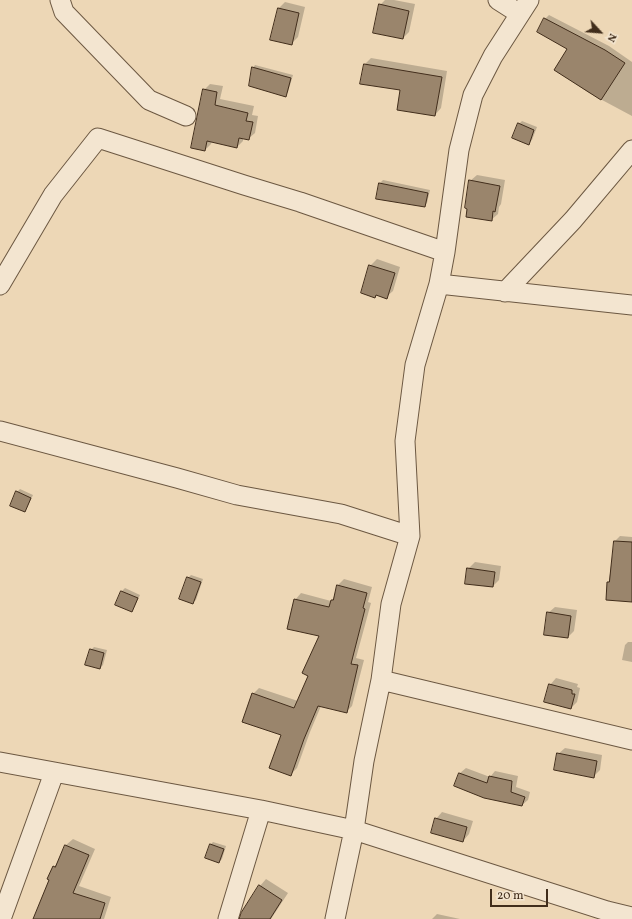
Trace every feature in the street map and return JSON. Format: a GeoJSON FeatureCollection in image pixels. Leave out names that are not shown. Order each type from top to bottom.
{"type":"FeatureCollection","features":[{"type":"Feature","properties":{"kind":"street"},"geometry":{"type":"LineString","coordinates":[[60,0],[64,12],[149,100],[186,116]]}},
{"type":"Feature","properties":{"kind":"street"},"geometry":{"type":"LineString","coordinates":[[335,919],[354,830],[364,761],[381,680],[391,604],[410,536],[405,441],[415,365],[439,284],[445,252],[459,150],[473,95],[493,56],[525,7],[498,0]]}},
{"type":"Feature","properties":{"kind":"street"},"geometry":{"type":"LineString","coordinates":[[0,285],[53,195],[98,138],[300,202],[445,252]]}},
{"type":"Feature","properties":{"kind":"street"},"geometry":{"type":"LineString","coordinates":[[505,292],[573,220],[632,150]]}},
{"type":"Feature","properties":{"kind":"street"},"geometry":{"type":"LineString","coordinates":[[439,284],[632,305]]}},
{"type":"Feature","properties":{"kind":"street"},"geometry":{"type":"LineString","coordinates":[[0,432],[237,495],[341,514],[410,536]]}},
{"type":"Feature","properties":{"kind":"street"},"geometry":{"type":"LineString","coordinates":[[381,680],[632,740]]}},
{"type":"Feature","properties":{"kind":"street"},"geometry":{"type":"LineString","coordinates":[[0,762],[261,810],[354,830],[606,915],[632,917]]}},
{"type":"Feature","properties":{"kind":"street"},"geometry":{"type":"LineString","coordinates":[[1,919],[54,773]]}},
{"type":"Feature","properties":{"kind":"street"},"geometry":{"type":"LineString","coordinates":[[228,919],[261,810]]}},
{"type":"Feature","properties":{"kind":"building"},"geometry":{"type":"Polygon","coordinates":[[[379,4],[409,11],[403,39],[373,33],[379,4]]]}},
{"type":"Feature","properties":{"kind":"building"},"geometry":{"type":"Polygon","coordinates":[[[278,8],[299,13],[292,45],[270,40],[278,8]]]}},
{"type":"Feature","properties":{"kind":"building"},"geometry":{"type":"Polygon","coordinates":[[[544,18],[605,50],[625,63],[601,100],[554,70],[567,49],[537,32],[544,18]]]}},
{"type":"Feature","properties":{"kind":"building"},"geometry":{"type":"Polygon","coordinates":[[[364,64],[442,77],[435,116],[397,110],[400,90],[360,84],[364,64]]]}},
{"type":"Feature","properties":{"kind":"building"},"geometry":{"type":"Polygon","coordinates":[[[252,67],[291,78],[286,97],[249,86],[252,67]]]}},
{"type":"Feature","properties":{"kind":"building"},"geometry":{"type":"Polygon","coordinates":[[[203,89],[217,92],[215,105],[248,113],[246,121],[253,122],[249,140],[239,138],[237,148],[207,141],[205,151],[191,148],[203,89]]]}},
{"type":"Feature","properties":{"kind":"building"},"geometry":{"type":"Polygon","coordinates":[[[518,123],[534,130],[529,145],[512,138],[518,123]]]}},
{"type":"Feature","properties":{"kind":"building"},"geometry":{"type":"Polygon","coordinates":[[[469,180],[500,186],[495,212],[493,211],[492,221],[466,217],[467,209],[465,208],[469,180]]]}},
{"type":"Feature","properties":{"kind":"building"},"geometry":{"type":"Polygon","coordinates":[[[379,183],[428,193],[425,207],[376,199],[379,183]]]}},
{"type":"Feature","properties":{"kind":"building"},"geometry":{"type":"Polygon","coordinates":[[[369,265],[395,273],[387,299],[376,295],[375,298],[361,293],[369,265]]]}},
{"type":"Feature","properties":{"kind":"building"},"geometry":{"type":"Polygon","coordinates":[[[16,491],[31,498],[25,512],[10,506],[16,491]]]}},
{"type":"Feature","properties":{"kind":"building"},"geometry":{"type":"Polygon","coordinates":[[[614,541],[632,542],[632,602],[606,600],[607,582],[609,582],[614,541]]]}},
{"type":"Feature","properties":{"kind":"building"},"geometry":{"type":"Polygon","coordinates":[[[467,568],[495,572],[493,587],[465,584],[467,568]]]}},
{"type":"Feature","properties":{"kind":"building"},"geometry":{"type":"Polygon","coordinates":[[[187,577],[201,582],[193,604],[179,599],[187,577]]]}},
{"type":"Feature","properties":{"kind":"building"},"geometry":{"type":"Polygon","coordinates":[[[337,585],[367,593],[363,608],[365,609],[351,664],[358,665],[347,713],[318,706],[291,776],[269,768],[281,735],[242,722],[252,693],[294,708],[308,676],[302,673],[319,636],[287,629],[294,599],[329,607],[331,600],[333,600],[337,585]]]}},
{"type":"Feature","properties":{"kind":"building"},"geometry":{"type":"Polygon","coordinates":[[[121,591],[138,598],[132,612],[115,605],[121,591]]]}},
{"type":"Feature","properties":{"kind":"building"},"geometry":{"type":"Polygon","coordinates":[[[547,612],[571,616],[568,638],[544,635],[547,612]]]}},
{"type":"Feature","properties":{"kind":"building"},"geometry":{"type":"Polygon","coordinates":[[[90,649],[104,653],[100,669],[85,665],[90,649]]]}},
{"type":"Feature","properties":{"kind":"building"},"geometry":{"type":"Polygon","coordinates":[[[549,684],[572,690],[572,694],[575,694],[571,709],[544,702],[549,684]]]}},
{"type":"Feature","properties":{"kind":"building"},"geometry":{"type":"Polygon","coordinates":[[[557,753],[597,761],[594,778],[554,770],[557,753]]]}},
{"type":"Feature","properties":{"kind":"building"},"geometry":{"type":"Polygon","coordinates":[[[459,773],[487,783],[489,776],[512,781],[511,792],[525,797],[522,806],[484,798],[454,786],[459,773]]]}},
{"type":"Feature","properties":{"kind":"building"},"geometry":{"type":"Polygon","coordinates":[[[435,818],[467,827],[463,842],[431,833],[435,818]]]}},
{"type":"Feature","properties":{"kind":"building"},"geometry":{"type":"Polygon","coordinates":[[[210,844],[224,849],[219,863],[205,858],[210,844]]]}},
{"type":"Feature","properties":{"kind":"building"},"geometry":{"type":"Polygon","coordinates":[[[65,845],[89,855],[73,893],[105,903],[100,919],[33,919],[49,880],[47,879],[53,866],[55,867],[65,845]]]}},
{"type":"Feature","properties":{"kind":"building"},"geometry":{"type":"Polygon","coordinates":[[[259,885],[282,900],[270,919],[239,919],[241,913],[259,885]]]}}]}
